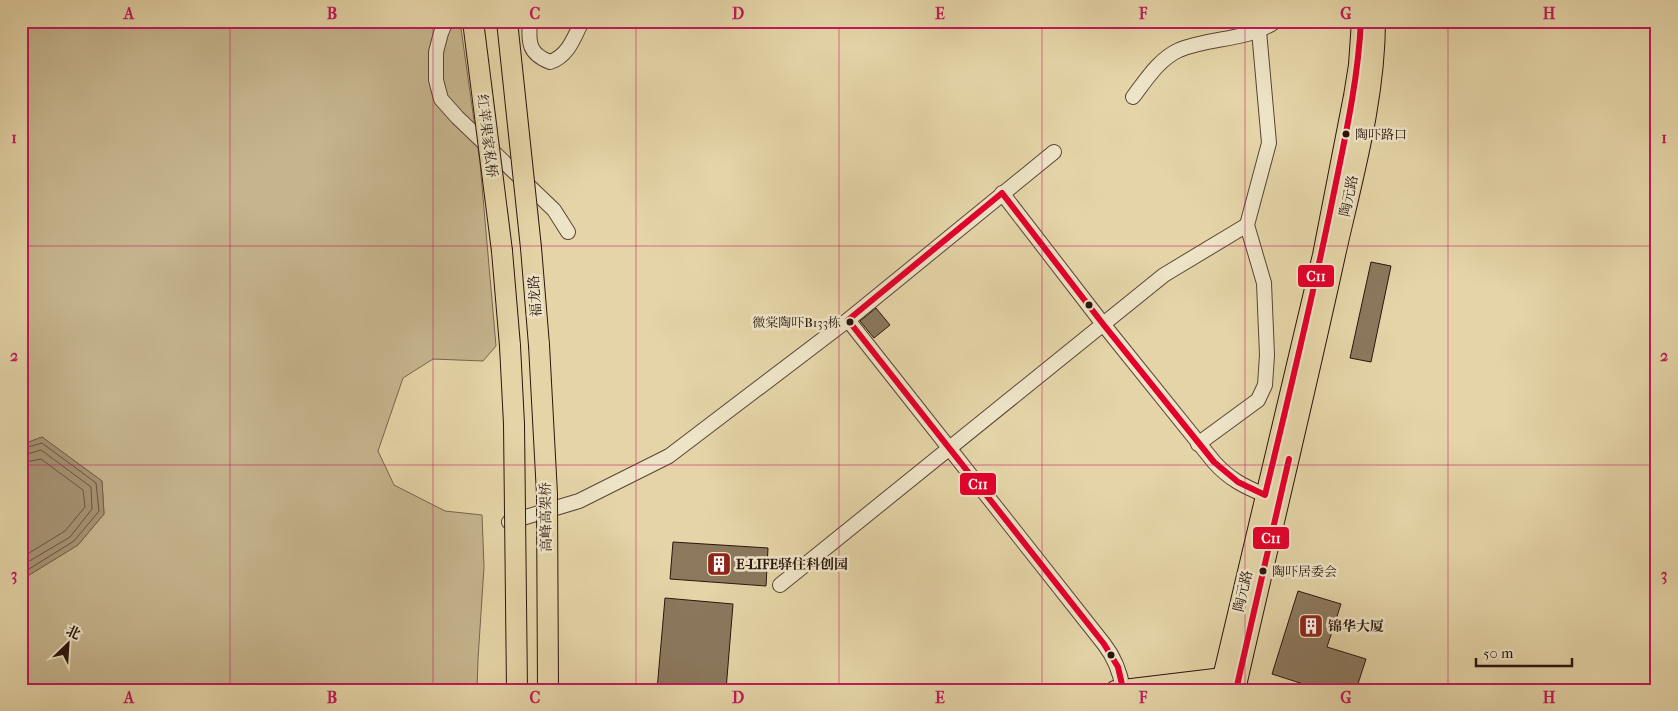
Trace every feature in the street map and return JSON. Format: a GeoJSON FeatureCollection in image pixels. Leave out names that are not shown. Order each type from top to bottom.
{"type":"FeatureCollection","features":[{"type":"Feature","properties":{"kind":"highway","name":"红苹果家私桥"},"geometry":{"type":"LineString","coordinates":[[473,21],[502,251]]}},
{"type":"Feature","properties":{"kind":"highway","name":"福龙路"},"geometry":{"type":"LineString","coordinates":[[507,21],[531,248],[539,345]]}},
{"type":"Feature","properties":{"kind":"highway","name":"福龙路"},"geometry":{"type":"LineString","coordinates":[[502,251],[510,346],[515,471],[517,690]]}},
{"type":"Feature","properties":{"kind":"highway","name":"高峰高架桥"},"geometry":{"type":"LineString","coordinates":[[539,345],[546,494],[548,690]]}},
{"type":"Feature","properties":{"kind":"main road","name":"陶元路"},"geometry":{"type":"LineString","coordinates":[[1223,685],[1322,255],[1347,132],[1358,64],[1361,21]]}},
{"type":"Feature","properties":{"kind":"main road","name":"陶元路"},"geometry":{"type":"LineString","coordinates":[[1236,690],[1334,267],[1366,116],[1376,46],[1376,21]]}},
{"type":"Feature","properties":{"kind":"main road"},"geometry":{"type":"LineString","coordinates":[[1376,46],[1383,21]]}},
{"type":"Feature","properties":{"kind":"main road"},"geometry":{"type":"LineString","coordinates":[[1119,689],[1223,685]]}},
{"type":"Feature","properties":{"kind":"street"},"geometry":{"type":"LineString","coordinates":[[446,21],[440,33],[436,52],[436,80],[441,99],[457,117],[554,210],[568,232]]}},
{"type":"Feature","properties":{"kind":"street"},"geometry":{"type":"LineString","coordinates":[[530,21],[529,39],[534,53],[550,62],[560,59],[567,51],[582,21]]}},
{"type":"Feature","properties":{"kind":"street"},"geometry":{"type":"LineString","coordinates":[[1133,97],[1150,74],[1178,51],[1276,21]]}},
{"type":"Feature","properties":{"kind":"street"},"geometry":{"type":"LineString","coordinates":[[1198,444],[1258,400],[1264,385],[1267,355],[1264,283],[1247,225],[1269,143],[1255,26]]}},
{"type":"Feature","properties":{"kind":"street"},"geometry":{"type":"LineString","coordinates":[[506,523],[579,501],[669,456],[848,320],[1054,152]]}},
{"type":"Feature","properties":{"kind":"street"},"geometry":{"type":"LineString","coordinates":[[1002,193],[1198,444],[1229,478],[1266,495]]}},
{"type":"Feature","properties":{"kind":"street"},"geometry":{"type":"LineString","coordinates":[[780,585],[1164,275],[1247,225]]}},
{"type":"Feature","properties":{"kind":"street"},"geometry":{"type":"LineString","coordinates":[[848,320],[949,450],[1067,594],[1112,655],[1120,673],[1119,689]]}},
{"type":"Feature","properties":{"kind":"shaded area"},"geometry":{"type":"Polygon","coordinates":[[[21,21],[460,21],[480,163],[496,346],[483,361],[433,359],[403,378],[378,451],[394,485],[445,511],[482,515],[484,567],[477,690],[21,690],[21,580],[78,545],[104,514],[102,481],[42,437],[21,445],[21,21]]]}},
{"type":"Feature","properties":{"kind":"water"},"geometry":{"type":"Polygon","coordinates":[[[42,437],[102,481],[104,514],[78,545],[21,580],[21,445],[42,437]]]}},
{"type":"Feature","properties":{"kind":"building"},"geometry":{"type":"Polygon","coordinates":[[[1371,262],[1391,266],[1371,362],[1350,358],[1371,262]]]}},
{"type":"Feature","properties":{"kind":"building","name":"微棠陶吓B133栋"},"geometry":{"type":"Polygon","coordinates":[[[876,308],[890,325],[874,338],[860,321],[876,308]]]}},
{"type":"Feature","properties":{"kind":"building","name":"E-LIFE驿住科创园"},"geometry":{"type":"Polygon","coordinates":[[[673,542],[768,548],[766,586],[670,579],[673,542]]]}},
{"type":"Feature","properties":{"kind":"building","name":"锦华大厦"},"geometry":{"type":"Polygon","coordinates":[[[1298,591],[1341,604],[1327,647],[1366,659],[1356,690],[1322,690],[1272,674],[1298,591]]]}},
{"type":"Feature","properties":{"kind":"building"},"geometry":{"type":"Polygon","coordinates":[[[665,598],[733,604],[726,690],[657,690],[665,598]]]}},
{"type":"Feature","properties":{"kind":"transit line","name":"C11"},"geometry":{"type":"LineString","coordinates":[[1117,690],[1123,689],[1118,667],[1104,644],[848,320],[1002,193],[1103,324],[1214,462],[1238,482],[1265,495],[1309,309],[1342,153],[1354,87],[1361,21]]}},
{"type":"Feature","properties":{"kind":"transit line","name":"C11"},"geometry":{"type":"LineString","coordinates":[[1236,690],[1289,459]]}},
{"type":"Feature","properties":{"kind":"place","name":"陶吓路口"},"geometry":{"type":"Point","coordinates":[1346,134]}},
{"type":"Feature","properties":{"kind":"place","name":"微棠陶吓B133栋"},"geometry":{"type":"Point","coordinates":[850,322]}},
{"type":"Feature","properties":{"kind":"place","name":"E-LIFE驿住科创园"},"geometry":{"type":"Point","coordinates":[719,564]}},
{"type":"Feature","properties":{"kind":"place","name":"陶吓居委会"},"geometry":{"type":"Point","coordinates":[1263,571]}},
{"type":"Feature","properties":{"kind":"place","name":"锦华大厦"},"geometry":{"type":"Point","coordinates":[1311,626]}}]}
